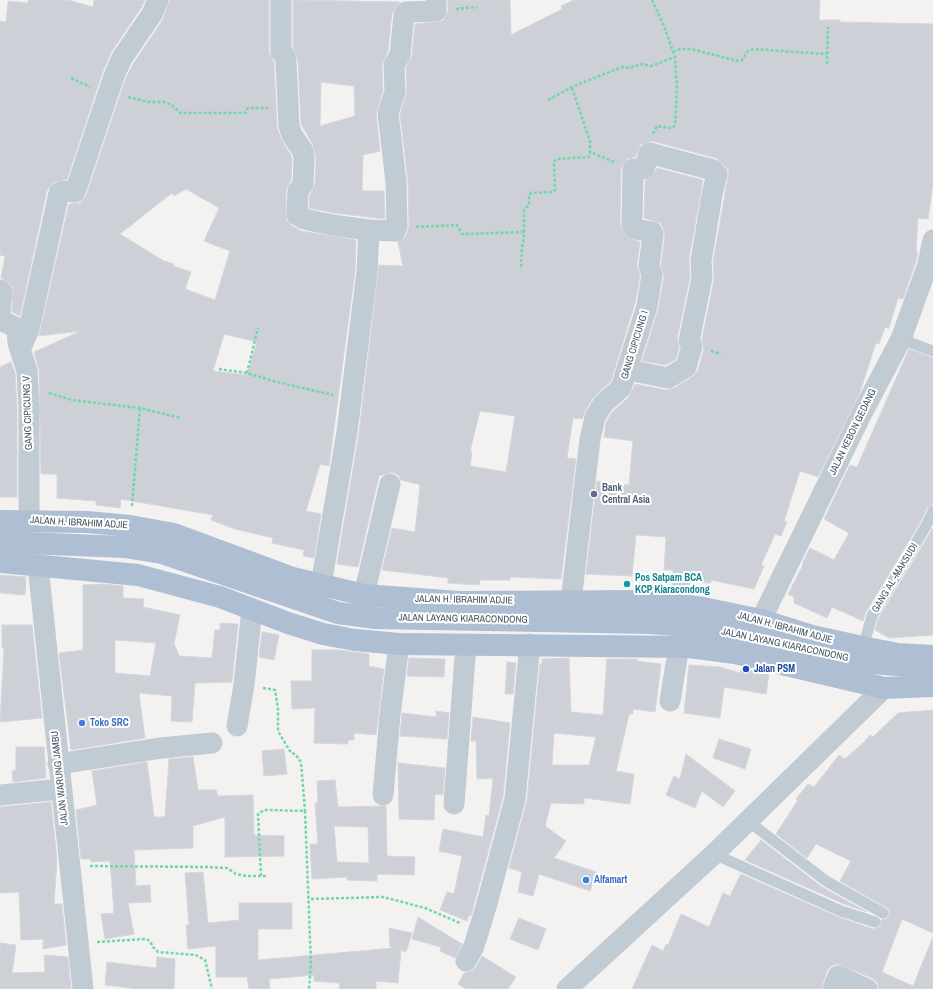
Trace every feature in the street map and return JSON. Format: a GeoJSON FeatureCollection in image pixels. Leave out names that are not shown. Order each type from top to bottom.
{"type":"FeatureCollection","features":[{"type":"Feature","properties":{"kind":"main road","name":"JALAN H. IBRAHIM ADJIE"},"geometry":{"type":"LineString","coordinates":[[0,521],[29,520],[87,522],[130,526],[174,534],[293,578],[364,595],[459,602],[649,601],[703,608],[761,620],[812,636],[865,648],[898,654],[933,656]]}},
{"type":"Feature","properties":{"kind":"main road","name":"JALAN LAYANG KIARACONDONG"},"geometry":{"type":"LineString","coordinates":[[0,542],[124,546],[162,553],[338,613],[375,618],[650,623],[704,627],[810,651],[872,663],[933,668]]}},
{"type":"Feature","properties":{"kind":"main road"},"geometry":{"type":"LineString","coordinates":[[0,562],[138,575],[185,587],[252,609],[288,623],[341,638],[399,644],[678,646],[735,653],[881,687],[933,686]]}},
{"type":"Feature","properties":{"kind":"main road"},"geometry":{"type":"LineString","coordinates":[[865,648],[860,653],[856,661],[855,669],[858,677],[881,687],[900,685],[907,672],[904,659],[898,654]]}},
{"type":"Feature","properties":{"kind":"street"},"geometry":{"type":"LineString","coordinates":[[21,355],[29,329],[59,193],[63,191],[75,192],[108,91],[122,58],[152,14],[158,0]]}},
{"type":"Feature","properties":{"kind":"street"},"geometry":{"type":"LineString","coordinates":[[281,0],[281,52],[285,56],[286,62],[289,126],[294,138],[303,151],[304,159],[303,184],[298,191],[297,211],[299,217],[369,230],[392,231],[395,231],[397,226],[396,182],[389,109],[395,92],[394,65],[400,56],[404,15],[406,12],[436,11],[436,0]]}},
{"type":"Feature","properties":{"kind":"street"},"geometry":{"type":"LineString","coordinates":[[628,370],[668,378],[686,367],[692,346],[689,341],[702,278],[701,261],[717,174],[713,170],[649,153],[644,169],[633,169]]}},
{"type":"Feature","properties":{"kind":"street","name":"GANG CIPICUNG I"},"geometry":{"type":"LineString","coordinates":[[571,601],[590,439],[595,417],[603,404],[620,390],[628,370],[647,306],[651,280],[649,266],[653,235],[652,232],[634,228],[633,169]]}},
{"type":"Feature","properties":{"kind":"street"},"geometry":{"type":"LineString","coordinates":[[321,585],[351,400],[367,272],[369,230]]}},
{"type":"Feature","properties":{"kind":"street","name":"JALAN KEBON GEDANG"},"geometry":{"type":"LineString","coordinates":[[761,620],[862,413],[901,339],[930,264],[933,240]]}},
{"type":"Feature","properties":{"kind":"street"},"geometry":{"type":"LineString","coordinates":[[0,290],[2,292],[0,313]]}},
{"type":"Feature","properties":{"kind":"street","name":"GANG CIPICUNG V"},"geometry":{"type":"LineString","coordinates":[[0,320],[1,322],[16,326],[21,355],[27,371],[29,520]]}},
{"type":"Feature","properties":{"kind":"street"},"geometry":{"type":"LineString","coordinates":[[364,595],[390,484]]}},
{"type":"Feature","properties":{"kind":"street","name":"JALAN WARUNG JAMBU"},"geometry":{"type":"LineString","coordinates":[[38,566],[83,989]]}},
{"type":"Feature","properties":{"kind":"street"},"geometry":{"type":"LineString","coordinates":[[237,726],[244,686],[252,609]]}},
{"type":"Feature","properties":{"kind":"street"},"geometry":{"type":"LineString","coordinates":[[383,795],[390,715],[399,644]]}},
{"type":"Feature","properties":{"kind":"street"},"geometry":{"type":"LineString","coordinates":[[454,804],[466,644]]}},
{"type":"Feature","properties":{"kind":"street"},"geometry":{"type":"LineString","coordinates":[[466,961],[479,932],[497,872],[515,798],[530,644]]}},
{"type":"Feature","properties":{"kind":"street"},"geometry":{"type":"LineString","coordinates":[[670,701],[678,646]]}},
{"type":"Feature","properties":{"kind":"street"},"geometry":{"type":"LineString","coordinates":[[567,989],[714,854],[881,687]]}},
{"type":"Feature","properties":{"kind":"street"},"geometry":{"type":"LineString","coordinates":[[58,764],[160,748],[212,743]]}},
{"type":"Feature","properties":{"kind":"street"},"geometry":{"type":"LineString","coordinates":[[0,795],[61,789]]}},
{"type":"Feature","properties":{"kind":"street"},"geometry":{"type":"LineString","coordinates":[[833,989],[838,976],[867,989]]}},
{"type":"Feature","properties":{"kind":"lane"},"geometry":{"type":"LineString","coordinates":[[901,339],[933,351]]}},
{"type":"Feature","properties":{"kind":"lane","name":"GANG AL -MAKSUDI"},"geometry":{"type":"LineString","coordinates":[[865,648],[872,616],[926,526],[933,511]]}},
{"type":"Feature","properties":{"kind":"lane"},"geometry":{"type":"LineString","coordinates":[[748,821],[826,881],[883,913]]}},
{"type":"Feature","properties":{"kind":"lane"},"geometry":{"type":"LineString","coordinates":[[714,854],[841,911],[875,922]]}},
{"type":"Feature","properties":{"kind":"path"},"geometry":{"type":"LineString","coordinates":[[649,153],[656,126],[674,128],[678,88],[675,57],[664,26],[652,0]]}},
{"type":"Feature","properties":{"kind":"path"},"geometry":{"type":"LineString","coordinates":[[827,64],[828,28]]}},
{"type":"Feature","properties":{"kind":"path"},"geometry":{"type":"LineString","coordinates":[[673,52],[680,49],[691,49],[738,62],[742,60],[747,52],[752,49],[827,54]]}},
{"type":"Feature","properties":{"kind":"path"},"geometry":{"type":"LineString","coordinates":[[548,100],[622,67],[629,68],[643,64],[651,66],[675,57]]}},
{"type":"Feature","properties":{"kind":"path"},"geometry":{"type":"LineString","coordinates":[[521,267],[524,210],[529,205],[529,195],[532,193],[552,192],[555,190],[554,162],[556,159],[590,157],[590,141],[572,88]]}},
{"type":"Feature","properties":{"kind":"path"},"geometry":{"type":"LineString","coordinates":[[108,91],[148,102],[164,102],[172,105],[180,113],[245,113],[248,108],[288,107]]}},
{"type":"Feature","properties":{"kind":"path"},"geometry":{"type":"LineString","coordinates":[[590,152],[633,169]]}},
{"type":"Feature","properties":{"kind":"path"},"geometry":{"type":"LineString","coordinates":[[397,226],[423,227],[457,225],[462,234],[524,232]]}},
{"type":"Feature","properties":{"kind":"path"},"geometry":{"type":"LineString","coordinates":[[247,373],[258,328]]}},
{"type":"Feature","properties":{"kind":"path"},"geometry":{"type":"LineString","coordinates":[[219,368],[247,373],[351,400]]}},
{"type":"Feature","properties":{"kind":"path"},"geometry":{"type":"LineString","coordinates":[[28,388],[72,400],[140,408],[182,418]]}},
{"type":"Feature","properties":{"kind":"path"},"geometry":{"type":"LineString","coordinates":[[130,526],[140,408]]}},
{"type":"Feature","properties":{"kind":"path"},"geometry":{"type":"LineString","coordinates":[[244,686],[275,690],[278,709],[278,731],[291,753],[295,754],[301,762],[305,811],[311,964],[309,989]]}},
{"type":"Feature","properties":{"kind":"path"},"geometry":{"type":"LineString","coordinates":[[261,876],[258,814],[264,810],[305,811]]}},
{"type":"Feature","properties":{"kind":"path"},"geometry":{"type":"LineString","coordinates":[[69,866],[227,868],[236,874],[246,876],[267,876]]}},
{"type":"Feature","properties":{"kind":"path"},"geometry":{"type":"LineString","coordinates":[[311,899],[383,897],[425,908],[479,932]]}},
{"type":"Feature","properties":{"kind":"path"},"geometry":{"type":"LineString","coordinates":[[78,943],[146,939],[150,941],[158,952],[196,955],[206,960],[212,989]]}},
{"type":"Feature","properties":{"kind":"building"},"geometry":{"type":"Polygon","coordinates":[[[28,0],[68,0],[93,7],[94,0],[145,0],[112,51],[103,71],[67,179],[54,182],[47,190],[20,316],[12,312],[13,288],[8,282],[1,278],[5,256],[0,255],[0,21],[6,22],[8,1],[28,3],[28,0]]]}},
{"type":"Feature","properties":{"kind":"building"},"geometry":{"type":"Polygon","coordinates":[[[170,0],[269,0],[269,52],[274,63],[277,127],[281,139],[291,155],[292,160],[291,180],[286,190],[286,220],[301,231],[356,240],[355,271],[329,466],[320,464],[306,511],[321,514],[314,558],[303,556],[304,550],[272,543],[273,538],[235,529],[211,520],[213,515],[121,499],[120,508],[96,505],[96,501],[57,498],[57,474],[41,474],[39,370],[34,352],[81,331],[39,336],[69,204],[80,203],[86,196],[125,80],[133,64],[162,21],[170,0]],[[186,189],[174,196],[172,193],[120,234],[164,261],[174,264],[173,266],[191,272],[185,289],[215,300],[230,251],[204,241],[219,208],[186,189]],[[224,334],[213,371],[247,375],[257,342],[224,334]]]}},
{"type":"Feature","properties":{"kind":"building"},"geometry":{"type":"Polygon","coordinates":[[[293,0],[400,2],[392,13],[388,51],[382,65],[383,90],[376,114],[380,151],[363,155],[362,191],[384,191],[385,219],[334,213],[309,208],[310,195],[315,184],[316,158],[313,145],[301,124],[298,61],[293,47],[293,0]],[[321,82],[320,126],[355,116],[354,86],[321,82]]]}},
{"type":"Feature","properties":{"kind":"building"},"geometry":{"type":"Polygon","coordinates":[[[448,0],[510,0],[511,35],[562,9],[561,6],[574,0],[820,0],[819,20],[840,20],[840,22],[933,24],[933,184],[928,219],[918,218],[916,251],[918,252],[916,261],[903,299],[898,298],[889,328],[885,327],[879,344],[876,343],[860,392],[818,477],[800,471],[784,521],[787,522],[781,536],[775,534],[761,565],[764,566],[754,589],[711,580],[711,583],[690,582],[689,588],[672,588],[673,570],[664,570],[666,537],[636,535],[632,576],[586,574],[597,481],[629,485],[633,441],[604,437],[606,422],[612,412],[629,397],[635,384],[666,390],[674,388],[692,377],[698,370],[704,349],[702,339],[714,280],[713,262],[729,171],[716,158],[652,141],[641,144],[635,157],[627,159],[621,168],[620,223],[628,238],[640,242],[637,265],[640,276],[635,303],[611,381],[593,398],[582,419],[573,418],[567,458],[576,459],[561,579],[510,577],[510,580],[480,580],[479,585],[448,583],[448,578],[382,570],[392,528],[415,532],[420,486],[418,484],[401,480],[398,475],[392,472],[379,476],[358,567],[337,564],[359,433],[379,265],[403,266],[398,242],[406,236],[409,226],[408,181],[400,114],[407,92],[406,68],[412,56],[415,24],[443,21],[448,11],[448,0]],[[480,411],[470,451],[472,452],[470,466],[506,472],[515,416],[480,411]]]}},
{"type":"Feature","properties":{"kind":"building"},"geometry":{"type":"Polygon","coordinates":[[[657,168],[703,180],[689,259],[690,277],[677,339],[679,348],[676,359],[666,365],[642,361],[658,310],[664,277],[661,265],[665,237],[663,228],[660,223],[644,218],[645,181],[651,178],[657,168]]]}},
{"type":"Feature","properties":{"kind":"building"},"geometry":{"type":"Polygon","coordinates":[[[909,349],[933,358],[933,504],[927,508],[920,523],[866,612],[863,621],[832,607],[827,618],[794,603],[794,597],[788,594],[810,548],[834,560],[849,533],[824,519],[850,465],[857,467],[909,349]]]}},
{"type":"Feature","properties":{"kind":"building"},"geometry":{"type":"Polygon","coordinates":[[[11,362],[15,373],[17,408],[17,497],[0,497],[0,367],[11,362]]]}},
{"type":"Feature","properties":{"kind":"building"},"geometry":{"type":"Polygon","coordinates":[[[933,528],[933,635],[889,638],[875,630],[878,619],[933,528]]]}},
{"type":"Feature","properties":{"kind":"building"},"geometry":{"type":"Polygon","coordinates":[[[0,575],[26,577],[25,595],[0,593],[0,575]]]}},
{"type":"Feature","properties":{"kind":"building"},"geometry":{"type":"Polygon","coordinates":[[[102,584],[123,586],[123,598],[144,599],[143,607],[180,615],[174,643],[179,656],[212,658],[215,630],[220,630],[220,623],[238,624],[232,682],[195,683],[192,722],[171,721],[172,696],[139,693],[145,738],[71,750],[59,653],[83,650],[83,585],[102,584]],[[115,640],[115,673],[150,676],[156,643],[115,640]]]}},
{"type":"Feature","properties":{"kind":"building"},"geometry":{"type":"Polygon","coordinates":[[[2,625],[32,625],[42,718],[0,722],[4,648],[2,648],[2,625]]]}},
{"type":"Feature","properties":{"kind":"building"},"geometry":{"type":"Polygon","coordinates":[[[262,632],[279,635],[274,660],[259,657],[262,632]]]}},
{"type":"Feature","properties":{"kind":"building"},"geometry":{"type":"Polygon","coordinates":[[[312,650],[339,650],[369,654],[369,666],[384,669],[376,735],[354,733],[354,740],[348,740],[348,744],[314,743],[315,708],[292,709],[291,681],[312,681],[312,650]]]}},
{"type":"Feature","properties":{"kind":"building"},"geometry":{"type":"Polygon","coordinates":[[[409,658],[445,659],[444,677],[407,676],[409,658]]]}},
{"type":"Feature","properties":{"kind":"building"},"geometry":{"type":"Polygon","coordinates":[[[569,658],[571,712],[603,715],[607,659],[637,659],[637,661],[661,664],[655,712],[633,709],[633,714],[629,714],[616,771],[634,774],[630,804],[584,798],[584,804],[551,803],[545,826],[566,841],[554,858],[596,872],[590,891],[539,874],[533,896],[518,892],[522,872],[509,868],[527,800],[540,664],[542,664],[542,659],[569,658]],[[554,733],[552,765],[589,765],[596,737],[554,733]]]}},
{"type":"Feature","properties":{"kind":"building"},"geometry":{"type":"Polygon","coordinates":[[[507,662],[516,663],[513,694],[505,694],[507,662]]]}},
{"type":"Feature","properties":{"kind":"building"},"geometry":{"type":"Polygon","coordinates":[[[689,665],[720,667],[740,673],[741,669],[769,674],[766,694],[724,687],[720,718],[684,713],[689,665]]]}},
{"type":"Feature","properties":{"kind":"building"},"geometry":{"type":"Polygon","coordinates":[[[933,710],[933,933],[902,919],[882,972],[913,986],[933,937],[933,989],[879,989],[877,982],[872,978],[837,964],[831,966],[827,971],[821,989],[632,989],[652,945],[663,951],[666,944],[668,945],[681,914],[709,927],[723,893],[730,896],[741,874],[838,917],[873,929],[880,927],[881,920],[886,919],[889,916],[889,909],[840,881],[851,861],[816,844],[807,858],[776,834],[798,800],[796,799],[808,784],[814,787],[839,755],[845,759],[870,735],[873,737],[898,713],[933,710]]]}},
{"type":"Feature","properties":{"kind":"building"},"geometry":{"type":"Polygon","coordinates":[[[436,711],[449,713],[447,739],[400,736],[402,713],[436,717],[436,711]]]}},
{"type":"Feature","properties":{"kind":"building"},"geometry":{"type":"Polygon","coordinates":[[[473,717],[510,723],[503,797],[471,916],[469,915],[467,921],[440,910],[447,892],[454,894],[462,856],[439,851],[443,829],[483,837],[486,815],[489,816],[493,778],[477,779],[476,741],[471,741],[473,717]]]}},
{"type":"Feature","properties":{"kind":"building"},"geometry":{"type":"Polygon","coordinates":[[[719,739],[751,749],[745,769],[713,758],[719,739]]]}},
{"type":"Feature","properties":{"kind":"building"},"geometry":{"type":"Polygon","coordinates":[[[16,747],[44,747],[46,778],[13,782],[12,771],[16,770],[16,747]]]}},
{"type":"Feature","properties":{"kind":"building"},"geometry":{"type":"Polygon","coordinates":[[[284,749],[287,774],[264,776],[262,751],[284,749]]]}},
{"type":"Feature","properties":{"kind":"building"},"geometry":{"type":"Polygon","coordinates":[[[686,754],[735,791],[723,807],[702,791],[695,808],[666,795],[674,776],[680,779],[686,754]]]}},
{"type":"Feature","properties":{"kind":"building"},"geometry":{"type":"Polygon","coordinates":[[[193,757],[198,790],[216,790],[218,796],[253,795],[254,835],[284,836],[284,856],[225,857],[225,817],[193,826],[193,848],[134,850],[136,886],[150,885],[151,902],[128,903],[134,934],[105,939],[101,914],[114,913],[110,861],[91,862],[91,859],[81,859],[76,810],[97,805],[92,771],[147,762],[154,817],[165,817],[169,759],[193,757]]]}},
{"type":"Feature","properties":{"kind":"building"},"geometry":{"type":"Polygon","coordinates":[[[398,763],[445,768],[443,795],[435,794],[434,820],[399,819],[398,763]]]}},
{"type":"Feature","properties":{"kind":"building"},"geometry":{"type":"Polygon","coordinates":[[[335,780],[338,807],[386,806],[387,856],[415,857],[414,875],[377,874],[377,881],[347,880],[347,877],[312,879],[310,844],[318,844],[315,803],[318,803],[317,781],[335,780]],[[334,826],[337,862],[369,863],[368,827],[334,826]]]}},
{"type":"Feature","properties":{"kind":"building"},"geometry":{"type":"Polygon","coordinates":[[[51,802],[57,860],[54,904],[62,904],[66,945],[43,949],[43,939],[21,940],[19,892],[0,893],[0,807],[51,802]]]}},
{"type":"Feature","properties":{"kind":"building"},"geometry":{"type":"Polygon","coordinates":[[[761,840],[822,887],[867,912],[844,904],[745,860],[761,840]]]}},
{"type":"Feature","properties":{"kind":"building"},"geometry":{"type":"Polygon","coordinates":[[[203,872],[208,923],[239,920],[239,903],[292,903],[292,929],[258,929],[258,960],[394,948],[390,947],[389,928],[412,933],[406,952],[401,950],[398,983],[376,981],[376,989],[339,989],[340,983],[314,981],[314,975],[269,979],[270,989],[249,989],[247,977],[216,977],[216,946],[188,949],[186,925],[189,925],[185,873],[203,872]]]}},
{"type":"Feature","properties":{"kind":"building"},"geometry":{"type":"Polygon","coordinates":[[[418,917],[462,944],[455,958],[440,951],[441,947],[412,939],[418,917]]]}},
{"type":"Feature","properties":{"kind":"building"},"geometry":{"type":"Polygon","coordinates":[[[519,918],[546,929],[538,950],[510,939],[519,918]]]}},
{"type":"Feature","properties":{"kind":"building"},"geometry":{"type":"Polygon","coordinates":[[[0,943],[16,945],[12,973],[45,972],[44,955],[68,957],[71,989],[0,989],[0,943]]]}},
{"type":"Feature","properties":{"kind":"building"},"geometry":{"type":"Polygon","coordinates":[[[482,956],[516,977],[508,989],[466,989],[458,984],[464,973],[472,971],[476,967],[482,956]]]}},
{"type":"Feature","properties":{"kind":"building"},"geometry":{"type":"Polygon","coordinates":[[[157,957],[175,959],[174,989],[138,989],[105,985],[107,962],[156,968],[157,957]]]}},
{"type":"Feature","properties":{"kind":"place","name":"Bank Central Asia"},"geometry":{"type":"Point","coordinates":[594,494]}},
{"type":"Feature","properties":{"kind":"place","name":"Pos Satpam BCA KCP Kiaracondong"},"geometry":{"type":"Point","coordinates":[627,584]}},
{"type":"Feature","properties":{"kind":"place","name":"Jalan PSM"},"geometry":{"type":"Point","coordinates":[746,669]}},
{"type":"Feature","properties":{"kind":"place","name":"Toko SRC"},"geometry":{"type":"Point","coordinates":[82,723]}},
{"type":"Feature","properties":{"kind":"place","name":"Alfamart"},"geometry":{"type":"Point","coordinates":[586,880]}}]}
